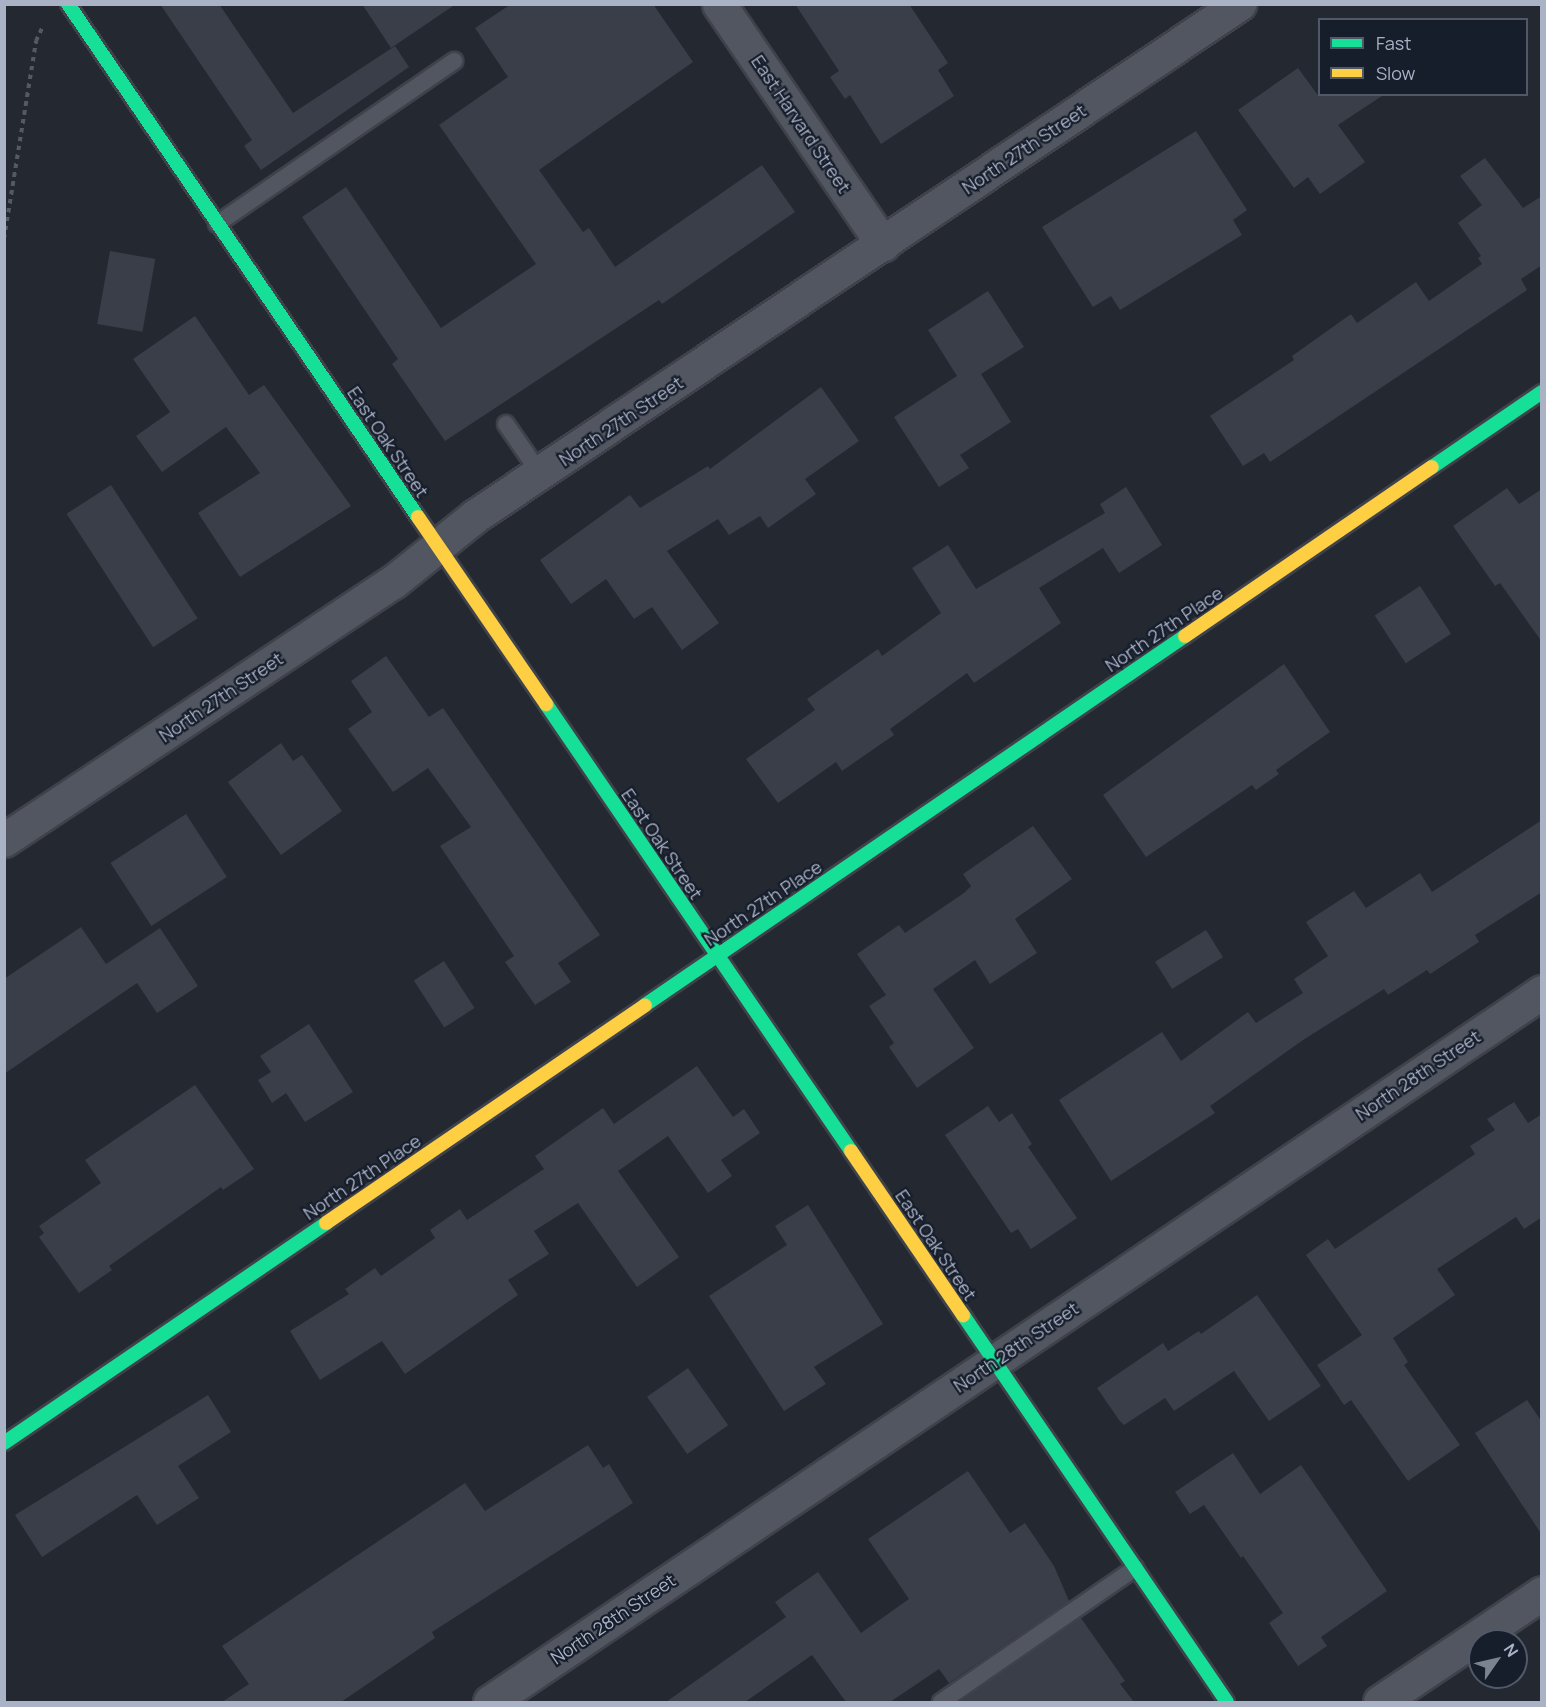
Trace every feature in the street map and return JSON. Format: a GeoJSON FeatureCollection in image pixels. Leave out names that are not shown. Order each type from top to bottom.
{"type":"FeatureCollection","features":[{"type":"Feature","properties":{"kind":"street","name":"East Oak Street"},"geometry":{"type":"LineString","coordinates":[[68,4],[1227,1702]]}},
{"type":"Feature","properties":{"kind":"street","name":"East Harvard Street"},"geometry":{"type":"LineString","coordinates":[[719,4],[883,244]]}},
{"type":"Feature","properties":{"kind":"street","name":"North 27th Street"},"geometry":{"type":"LineString","coordinates":[[4,840],[393,582],[475,516],[541,475],[1239,4]]}},
{"type":"Feature","properties":{"kind":"street","name":"North 27th Place"},"geometry":{"type":"LineString","coordinates":[[4,1443],[1541,394]]}},
{"type":"Feature","properties":{"kind":"street","name":"North 28th Street"},"geometry":{"type":"LineString","coordinates":[[490,1702],[1542,992]]}},
{"type":"Feature","properties":{"kind":"street"},"geometry":{"type":"LineString","coordinates":[[1380,1702],[1542,1593]]}},
{"type":"Feature","properties":{"kind":"lane"},"geometry":{"type":"LineString","coordinates":[[217,224],[454,61]]}},
{"type":"Feature","properties":{"kind":"lane"},"geometry":{"type":"LineString","coordinates":[[506,424],[541,475]]}},
{"type":"Feature","properties":{"kind":"lane"},"geometry":{"type":"LineString","coordinates":[[941,1702],[1135,1568]]}},
{"type":"Feature","properties":{"kind":"path"},"geometry":{"type":"LineString","coordinates":[[4,239],[36,41],[43,26]]}},
{"type":"Feature","properties":{"kind":"building"},"geometry":{"type":"Polygon","coordinates":[[[160,4],[219,4],[293,113],[395,46],[409,67],[261,170],[244,146],[252,140],[160,4]]]}},
{"type":"Feature","properties":{"kind":"building"},"geometry":{"type":"Polygon","coordinates":[[[362,4],[456,4],[391,48],[362,4]]]}},
{"type":"Feature","properties":{"kind":"building"},"geometry":{"type":"Polygon","coordinates":[[[511,4],[653,4],[693,62],[539,170],[583,232],[589,228],[615,267],[762,165],[795,212],[662,304],[659,300],[445,441],[392,364],[398,359],[302,217],[346,187],[441,328],[536,264],[439,125],[508,77],[475,28],[511,4]]]}},
{"type":"Feature","properties":{"kind":"building"},"geometry":{"type":"Polygon","coordinates":[[[795,4],[909,4],[948,63],[938,70],[954,96],[881,144],[850,95],[845,99],[830,77],[839,71],[795,4]]]}},
{"type":"Feature","properties":{"kind":"building"},"geometry":{"type":"Polygon","coordinates":[[[1298,68],[1318,96],[1382,96],[1338,125],[1365,162],[1320,194],[1308,177],[1294,188],[1238,110],[1298,68]]]}},
{"type":"Feature","properties":{"kind":"building"},"geometry":{"type":"Polygon","coordinates":[[[1196,131],[1247,210],[1233,220],[1242,235],[1120,310],[1111,296],[1093,307],[1042,227],[1196,131]]]}},
{"type":"Feature","properties":{"kind":"building"},"geometry":{"type":"Polygon","coordinates":[[[1485,158],[1523,208],[1542,196],[1542,265],[1521,279],[1527,290],[1270,462],[1264,453],[1243,466],[1210,416],[1294,360],[1292,356],[1351,314],[1357,323],[1416,282],[1429,301],[1482,264],[1478,258],[1481,256],[1458,223],[1482,205],[1460,176],[1485,158]]]}},
{"type":"Feature","properties":{"kind":"building"},"geometry":{"type":"Polygon","coordinates":[[[110,251],[155,259],[142,332],[97,324],[110,251]]]}},
{"type":"Feature","properties":{"kind":"building"},"geometry":{"type":"Polygon","coordinates":[[[988,291],[1024,347],[981,374],[1011,422],[960,455],[969,468],[939,487],[894,417],[957,376],[928,330],[988,291]]]}},
{"type":"Feature","properties":{"kind":"building"},"geometry":{"type":"Polygon","coordinates":[[[195,316],[249,395],[264,385],[351,506],[240,577],[198,513],[260,473],[226,427],[162,472],[136,436],[170,412],[133,359],[195,316]]]}},
{"type":"Feature","properties":{"kind":"building"},"geometry":{"type":"Polygon","coordinates":[[[821,387],[859,441],[805,479],[816,494],[768,528],[760,516],[729,535],[718,519],[667,551],[719,623],[682,650],[652,607],[634,619],[606,579],[571,604],[540,560],[630,495],[640,508],[708,466],[710,469],[821,387]]]}},
{"type":"Feature","properties":{"kind":"building"},"geometry":{"type":"Polygon","coordinates":[[[111,485],[198,618],[153,647],[67,514],[111,485]]]}},
{"type":"Feature","properties":{"kind":"building"},"geometry":{"type":"Polygon","coordinates":[[[1126,487],[1162,545],[1119,573],[1103,548],[1039,588],[1061,623],[974,683],[967,673],[890,729],[894,735],[842,771],[836,762],[778,803],[746,759],[815,710],[807,699],[878,649],[882,656],[941,613],[912,568],[948,545],[976,589],[1105,513],[1100,504],[1126,487]]]}},
{"type":"Feature","properties":{"kind":"building"},"geometry":{"type":"Polygon","coordinates":[[[1507,488],[1519,504],[1542,489],[1542,642],[1500,583],[1495,586],[1453,526],[1507,488]]]}},
{"type":"Feature","properties":{"kind":"building"},"geometry":{"type":"Polygon","coordinates":[[[1420,586],[1451,634],[1406,663],[1375,615],[1420,586]]]}},
{"type":"Feature","properties":{"kind":"building"},"geometry":{"type":"Polygon","coordinates":[[[386,656],[429,717],[443,708],[600,935],[558,963],[571,982],[535,1005],[505,962],[514,956],[440,846],[471,827],[428,768],[393,792],[348,729],[372,712],[351,681],[386,656]]]}},
{"type":"Feature","properties":{"kind":"building"},"geometry":{"type":"Polygon","coordinates":[[[1284,664],[1330,732],[1276,770],[1279,774],[1256,790],[1252,785],[1146,857],[1103,795],[1284,664]]]}},
{"type":"Feature","properties":{"kind":"building"},"geometry":{"type":"Polygon","coordinates":[[[281,743],[293,761],[302,755],[342,811],[281,855],[228,782],[281,743]]]}},
{"type":"Feature","properties":{"kind":"building"},"geometry":{"type":"Polygon","coordinates":[[[186,814],[227,877],[151,926],[111,863],[186,814]]]}},
{"type":"Feature","properties":{"kind":"building"},"geometry":{"type":"Polygon","coordinates":[[[1542,820],[1542,892],[1475,935],[1479,942],[1430,974],[1427,970],[1388,995],[1384,989],[1303,1040],[1210,1106],[1215,1113],[1111,1181],[1059,1100],[1162,1032],[1181,1061],[1248,1012],[1256,1023],[1303,993],[1294,979],[1328,956],[1306,922],[1354,891],[1366,908],[1420,873],[1432,892],[1542,820]]]}},
{"type":"Feature","properties":{"kind":"building"},"geometry":{"type":"Polygon","coordinates":[[[1033,826],[1072,879],[1015,919],[1037,953],[990,984],[975,960],[933,989],[974,1048],[917,1088],[889,1047],[894,1043],[869,1006],[886,995],[857,954],[899,925],[905,933],[964,893],[971,886],[963,874],[1033,826]]]}},
{"type":"Feature","properties":{"kind":"building"},"geometry":{"type":"Polygon","coordinates":[[[81,927],[106,964],[160,928],[198,986],[157,1013],[137,983],[4,1074],[4,979],[81,927]]]}},
{"type":"Feature","properties":{"kind":"building"},"geometry":{"type":"Polygon","coordinates":[[[1206,930],[1223,957],[1172,989],[1155,962],[1206,930]]]}},
{"type":"Feature","properties":{"kind":"building"},"geometry":{"type":"Polygon","coordinates":[[[444,961],[474,1008],[444,1028],[414,981],[444,961]]]}},
{"type":"Feature","properties":{"kind":"building"},"geometry":{"type":"Polygon","coordinates":[[[309,1024],[353,1092],[305,1122],[286,1093],[272,1103],[258,1080],[271,1072],[260,1056],[309,1024]]]}},
{"type":"Feature","properties":{"kind":"building"},"geometry":{"type":"Polygon","coordinates":[[[697,1066],[733,1117],[744,1109],[760,1133],[721,1160],[732,1176],[708,1193],[668,1136],[618,1171],[679,1257],[637,1287],[578,1203],[534,1231],[549,1254],[508,1280],[518,1295],[405,1374],[382,1341],[320,1380],[290,1331],[349,1294],[345,1289],[375,1268],[381,1276],[435,1238],[430,1230],[460,1209],[467,1220],[544,1169],[535,1156],[603,1108],[614,1124],[697,1066]]]}},
{"type":"Feature","properties":{"kind":"building"},"geometry":{"type":"Polygon","coordinates":[[[195,1085],[254,1169],[223,1190],[221,1187],[109,1266],[112,1270],[79,1293],[39,1237],[44,1233],[39,1226],[101,1183],[85,1160],[195,1085]]]}},
{"type":"Feature","properties":{"kind":"building"},"geometry":{"type":"Polygon","coordinates":[[[1514,1102],[1528,1123],[1542,1114],[1542,1217],[1524,1229],[1516,1217],[1437,1269],[1455,1295],[1393,1338],[1408,1362],[1404,1365],[1460,1445],[1408,1481],[1351,1400],[1344,1405],[1317,1365],[1362,1335],[1306,1255],[1328,1239],[1335,1249],[1475,1154],[1470,1146],[1495,1130],[1487,1119],[1514,1102]]]}},
{"type":"Feature","properties":{"kind":"building"},"geometry":{"type":"Polygon","coordinates":[[[988,1106],[999,1122],[1012,1113],[1032,1144],[1028,1147],[1077,1218],[1031,1249],[1018,1229],[1011,1233],[945,1135],[988,1106]]]}},
{"type":"Feature","properties":{"kind":"building"},"geometry":{"type":"Polygon","coordinates":[[[808,1205],[883,1324],[814,1367],[826,1384],[784,1411],[709,1296],[787,1245],[775,1226],[808,1205]]]}},
{"type":"Feature","properties":{"kind":"building"},"geometry":{"type":"Polygon","coordinates":[[[1257,1295],[1321,1386],[1269,1421],[1234,1371],[1174,1411],[1165,1398],[1124,1425],[1119,1420],[1097,1388],[1163,1343],[1168,1351],[1199,1331],[1201,1334],[1257,1295]]]}},
{"type":"Feature","properties":{"kind":"building"},"geometry":{"type":"Polygon","coordinates":[[[688,1368],[728,1425],[687,1454],[647,1397],[688,1368]]]}},
{"type":"Feature","properties":{"kind":"building"},"geometry":{"type":"Polygon","coordinates":[[[208,1395],[231,1432],[178,1466],[199,1498],[157,1525],[137,1495],[42,1557],[15,1515],[208,1395]]]}},
{"type":"Feature","properties":{"kind":"building"},"geometry":{"type":"Polygon","coordinates":[[[1527,1400],[1542,1422],[1542,1535],[1475,1433],[1527,1400]]]}},
{"type":"Feature","properties":{"kind":"building"},"geometry":{"type":"Polygon","coordinates":[[[588,1445],[603,1468],[609,1464],[633,1503],[432,1632],[435,1638],[341,1702],[222,1702],[249,1684],[222,1646],[465,1483],[485,1511],[588,1445]]]}},
{"type":"Feature","properties":{"kind":"building"},"geometry":{"type":"Polygon","coordinates":[[[1233,1453],[1260,1494],[1301,1465],[1387,1591],[1321,1637],[1327,1646],[1298,1666],[1269,1623],[1283,1613],[1243,1556],[1241,1558],[1204,1505],[1190,1514],[1175,1492],[1233,1453]]]}},
{"type":"Feature","properties":{"kind":"building"},"geometry":{"type":"Polygon","coordinates":[[[968,1471],[1010,1533],[1025,1523],[1054,1566],[1069,1601],[949,1683],[939,1669],[890,1702],[846,1702],[812,1655],[745,1702],[666,1702],[786,1617],[775,1602],[818,1572],[861,1633],[909,1599],[868,1539],[968,1471]]]}},
{"type":"Feature","properties":{"kind":"building"},"geometry":{"type":"Polygon","coordinates":[[[1081,1618],[1125,1681],[1120,1684],[1134,1702],[961,1701],[1081,1618]]]}},
{"type":"Feature","properties":{"kind":"traffic: fast"},"geometry":{"type":"LineString","coordinates":[[68,4],[418,517]]}},
{"type":"Feature","properties":{"kind":"traffic: fast"},"geometry":{"type":"LineString","coordinates":[[1432,467],[1542,392]]}},
{"type":"Feature","properties":{"kind":"traffic: fast"},"geometry":{"type":"LineString","coordinates":[[645,1005],[1185,636]]}},
{"type":"Feature","properties":{"kind":"traffic: fast"},"geometry":{"type":"LineString","coordinates":[[546,704],[851,1151]]}},
{"type":"Feature","properties":{"kind":"traffic: fast"},"geometry":{"type":"LineString","coordinates":[[4,1443],[326,1223]]}},
{"type":"Feature","properties":{"kind":"traffic: fast"},"geometry":{"type":"LineString","coordinates":[[963,1315],[1227,1702]]}},
{"type":"Feature","properties":{"kind":"traffic: slow"},"geometry":{"type":"LineString","coordinates":[[1185,636],[1432,467]]}},
{"type":"Feature","properties":{"kind":"traffic: slow"},"geometry":{"type":"LineString","coordinates":[[418,517],[546,704]]}},
{"type":"Feature","properties":{"kind":"traffic: slow"},"geometry":{"type":"LineString","coordinates":[[326,1223],[645,1005]]}},
{"type":"Feature","properties":{"kind":"traffic: slow"},"geometry":{"type":"LineString","coordinates":[[851,1151],[963,1315]]}}]}
